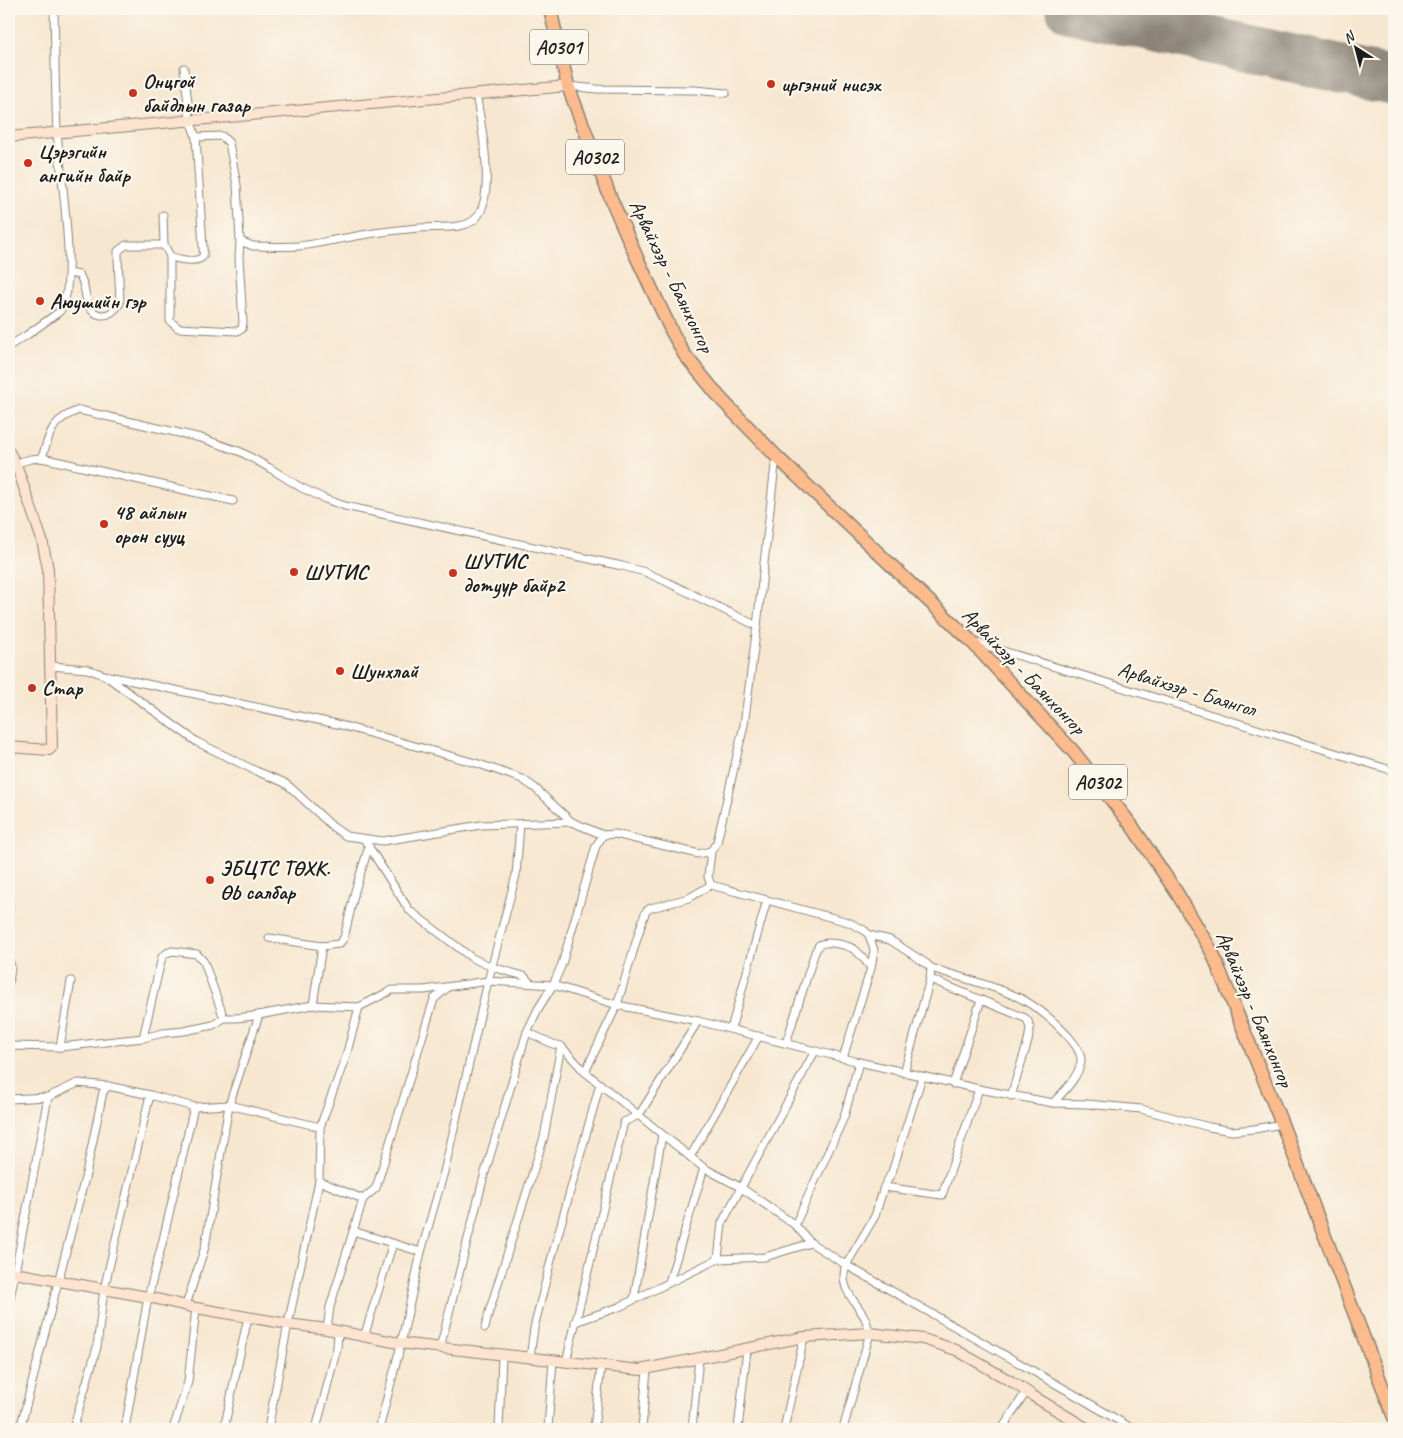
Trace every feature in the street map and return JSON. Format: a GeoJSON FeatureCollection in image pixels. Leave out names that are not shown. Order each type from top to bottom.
{"type":"FeatureCollection","features":[{"type":"Feature","properties":{"kind":"highway","name":"Арвайхээр - Баянхонгор"},"geometry":{"type":"LineString","coordinates":[[550,9],[568,86],[609,194],[636,256],[684,354],[721,399],[776,456],[970,640],[1073,751],[1132,826],[1178,893],[1212,952],[1282,1124],[1394,1418]]}},
{"type":"Feature","properties":{"kind":"street"},"geometry":{"type":"LineString","coordinates":[[9,346],[27,336],[63,309],[67,294],[69,257],[57,132],[54,9]]}},
{"type":"Feature","properties":{"kind":"street"},"geometry":{"type":"LineString","coordinates":[[170,256],[193,261],[203,256],[196,137],[190,120],[184,68]]}},
{"type":"Feature","properties":{"kind":"street"},"geometry":{"type":"LineString","coordinates":[[9,137],[568,86],[597,89],[695,90],[726,93]]}},
{"type":"Feature","properties":{"kind":"street"},"geometry":{"type":"LineString","coordinates":[[240,241],[253,246],[300,246],[390,230],[461,226],[471,223],[484,205],[486,195],[484,144],[476,94]]}},
{"type":"Feature","properties":{"kind":"street"},"geometry":{"type":"LineString","coordinates":[[163,215],[164,245],[170,256],[170,321],[178,328],[237,331],[242,329],[237,185],[229,143],[222,136],[196,137]]}},
{"type":"Feature","properties":{"kind":"street"},"geometry":{"type":"LineString","coordinates":[[69,274],[79,275],[82,278],[87,304],[90,309],[99,315],[106,315],[115,310],[120,303],[118,251],[126,245],[164,245]]}},
{"type":"Feature","properties":{"kind":"street"},"geometry":{"type":"LineString","coordinates":[[42,458],[50,433],[56,422],[78,410],[201,438],[241,452],[326,500],[345,506],[646,572],[757,626]]}},
{"type":"Feature","properties":{"kind":"street"},"geometry":{"type":"LineString","coordinates":[[9,452],[42,540],[48,570],[52,747],[49,750],[9,747]]}},
{"type":"Feature","properties":{"kind":"street"},"geometry":{"type":"LineString","coordinates":[[711,886],[708,876],[711,851],[717,842],[744,725],[776,456]]}},
{"type":"Feature","properties":{"kind":"street"},"geometry":{"type":"LineString","coordinates":[[12,464],[42,458],[233,501]]}},
{"type":"Feature","properties":{"kind":"street","name":"Арвайхээр - Баянгол"},"geometry":{"type":"LineString","coordinates":[[970,640],[1394,771]]}},
{"type":"Feature","properties":{"kind":"street"},"geometry":{"type":"LineString","coordinates":[[51,666],[87,669],[104,675],[337,724],[479,764],[522,779],[535,788],[572,822],[603,835],[615,834],[699,854],[711,851]]}},
{"type":"Feature","properties":{"kind":"street"},"geometry":{"type":"LineString","coordinates":[[104,675],[197,742],[283,782],[333,827],[346,836],[383,841],[481,825],[572,822]]}},
{"type":"Feature","properties":{"kind":"street"},"geometry":{"type":"LineString","coordinates":[[379,1429],[401,1344],[421,1252],[444,1172],[488,981],[516,875],[520,825]]}},
{"type":"Feature","properties":{"kind":"street"},"geometry":{"type":"LineString","coordinates":[[440,1348],[484,1176],[526,1032],[553,985],[562,964],[596,846],[603,835]]}},
{"type":"Feature","properties":{"kind":"street"},"geometry":{"type":"LineString","coordinates":[[364,839],[409,910],[472,958],[492,967],[524,976],[530,983]]}},
{"type":"Feature","properties":{"kind":"street"},"geometry":{"type":"LineString","coordinates":[[269,938],[322,946],[339,944],[344,938],[355,891],[369,846]]}},
{"type":"Feature","properties":{"kind":"street"},"geometry":{"type":"LineString","coordinates":[[585,1072],[617,1005],[646,912],[651,908],[689,898],[711,886],[848,922],[864,930],[869,935],[874,950],[871,968],[843,1058]]}},
{"type":"Feature","properties":{"kind":"street"},"geometry":{"type":"LineString","coordinates":[[731,1029],[767,900]]}},
{"type":"Feature","properties":{"kind":"street"},"geometry":{"type":"LineString","coordinates":[[9,903],[9,909]]}},
{"type":"Feature","properties":{"kind":"street"},"geometry":{"type":"LineString","coordinates":[[869,935],[890,940],[927,964],[930,968],[1002,991],[1022,1000],[1061,1028],[1071,1039],[1080,1054],[1081,1061],[1071,1083],[1053,1104]]}},
{"type":"Feature","properties":{"kind":"street"},"geometry":{"type":"LineString","coordinates":[[786,1043],[818,946],[828,943],[847,946],[860,954],[871,968]]}},
{"type":"Feature","properties":{"kind":"street"},"geometry":{"type":"LineString","coordinates":[[313,1005],[322,946]]}},
{"type":"Feature","properties":{"kind":"street"},"geometry":{"type":"LineString","coordinates":[[143,1038],[162,958],[167,953],[197,954],[201,958],[224,1018]]}},
{"type":"Feature","properties":{"kind":"street"},"geometry":{"type":"LineString","coordinates":[[9,959],[11,967],[9,982]]}},
{"type":"Feature","properties":{"kind":"street"},"geometry":{"type":"LineString","coordinates":[[904,1073],[930,979],[930,968]]}},
{"type":"Feature","properties":{"kind":"street"},"geometry":{"type":"LineString","coordinates":[[930,979],[1025,1018],[1028,1021],[1030,1029],[1028,1041],[1011,1096]]}},
{"type":"Feature","properties":{"kind":"street"},"geometry":{"type":"LineString","coordinates":[[60,1047],[71,981]]}},
{"type":"Feature","properties":{"kind":"street"},"geometry":{"type":"LineString","coordinates":[[9,1046],[60,1047],[143,1038],[213,1025],[224,1018],[259,1015],[313,1005],[359,1007],[392,990],[424,990],[488,981],[530,983],[553,985],[617,1005],[698,1021],[922,1078],[1053,1104],[1087,1104],[1140,1109],[1232,1132],[1282,1124]]}},
{"type":"Feature","properties":{"kind":"street"},"geometry":{"type":"LineString","coordinates":[[327,1329],[330,1307],[363,1199],[376,1188],[434,999],[448,987]]}},
{"type":"Feature","properties":{"kind":"street"},"geometry":{"type":"LineString","coordinates":[[953,1084],[980,1000]]}},
{"type":"Feature","properties":{"kind":"street"},"geometry":{"type":"LineString","coordinates":[[268,1429],[288,1324],[320,1181],[320,1127],[346,1056],[359,1007]]}},
{"type":"Feature","properties":{"kind":"street"},"geometry":{"type":"LineString","coordinates":[[173,1429],[188,1382],[191,1306],[206,1247],[229,1105],[259,1015]]}},
{"type":"Feature","properties":{"kind":"street"},"geometry":{"type":"LineString","coordinates":[[566,1362],[624,1122],[639,1115],[698,1021]]}},
{"type":"Feature","properties":{"kind":"street"},"geometry":{"type":"LineString","coordinates":[[526,1032],[560,1046],[585,1072],[704,1168],[740,1187],[795,1225],[811,1243],[846,1265],[1133,1429]]}},
{"type":"Feature","properties":{"kind":"street"},"geometry":{"type":"LineString","coordinates":[[690,1157],[759,1036]]}},
{"type":"Feature","properties":{"kind":"street"},"geometry":{"type":"LineString","coordinates":[[485,1328],[544,1137],[560,1046]]}},
{"type":"Feature","properties":{"kind":"street"},"geometry":{"type":"LineString","coordinates":[[718,1259],[722,1222],[815,1051]]}},
{"type":"Feature","properties":{"kind":"street"},"geometry":{"type":"LineString","coordinates":[[795,1225],[844,1117],[858,1062]]}},
{"type":"Feature","properties":{"kind":"street"},"geometry":{"type":"LineString","coordinates":[[843,1429],[870,1333],[865,1319],[844,1283],[843,1272],[875,1216],[884,1187],[892,1172],[922,1078]]}},
{"type":"Feature","properties":{"kind":"street"},"geometry":{"type":"LineString","coordinates":[[9,1099],[48,1097],[78,1083],[108,1086],[194,1107],[229,1105],[320,1127]]}},
{"type":"Feature","properties":{"kind":"street"},"geometry":{"type":"LineString","coordinates":[[530,1358],[534,1328],[547,1277],[600,1084]]}},
{"type":"Feature","properties":{"kind":"street"},"geometry":{"type":"LineString","coordinates":[[20,1429],[86,1174],[103,1092],[108,1086]]}},
{"type":"Feature","properties":{"kind":"street"},"geometry":{"type":"LineString","coordinates":[[884,1187],[942,1195],[979,1089]]}},
{"type":"Feature","properties":{"kind":"street"},"geometry":{"type":"LineString","coordinates":[[73,1429],[97,1347],[104,1289],[150,1095]]}},
{"type":"Feature","properties":{"kind":"street"},"geometry":{"type":"LineString","coordinates":[[9,1304],[12,1272],[48,1097]]}},
{"type":"Feature","properties":{"kind":"street"},"geometry":{"type":"LineString","coordinates":[[125,1429],[148,1297],[194,1107]]}},
{"type":"Feature","properties":{"kind":"street"},"geometry":{"type":"LineString","coordinates":[[634,1299],[662,1135]]}},
{"type":"Feature","properties":{"kind":"street"},"geometry":{"type":"LineString","coordinates":[[669,1282],[704,1168]]}},
{"type":"Feature","properties":{"kind":"street"},"geometry":{"type":"LineString","coordinates":[[320,1181],[363,1199]]}},
{"type":"Feature","properties":{"kind":"street"},"geometry":{"type":"LineString","coordinates":[[353,1231],[421,1252]]}},
{"type":"Feature","properties":{"kind":"street"},"geometry":{"type":"LineString","coordinates":[[364,1337],[393,1243]]}},
{"type":"Feature","properties":{"kind":"street"},"geometry":{"type":"LineString","coordinates":[[575,1322],[619,1307],[718,1259],[765,1257],[811,1243]]}},
{"type":"Feature","properties":{"kind":"street"},"geometry":{"type":"LineString","coordinates":[[12,1272],[401,1344],[640,1370],[804,1337],[870,1333],[923,1339],[956,1350],[1088,1429]]}},
{"type":"Feature","properties":{"kind":"street"},"geometry":{"type":"LineString","coordinates":[[224,1429],[248,1317]]}},
{"type":"Feature","properties":{"kind":"street"},"geometry":{"type":"LineString","coordinates":[[316,1429],[337,1348],[338,1332]]}},
{"type":"Feature","properties":{"kind":"street"},"geometry":{"type":"LineString","coordinates":[[784,1429],[804,1337]]}},
{"type":"Feature","properties":{"kind":"street"},"geometry":{"type":"LineString","coordinates":[[738,1429],[747,1349]]}},
{"type":"Feature","properties":{"kind":"street"},"geometry":{"type":"LineString","coordinates":[[499,1429],[502,1356]]}},
{"type":"Feature","properties":{"kind":"street"},"geometry":{"type":"LineString","coordinates":[[692,1429],[699,1358]]}},
{"type":"Feature","properties":{"kind":"street"},"geometry":{"type":"LineString","coordinates":[[548,1429],[553,1361]]}},
{"type":"Feature","properties":{"kind":"street"},"geometry":{"type":"LineString","coordinates":[[594,1429],[601,1366]]}},
{"type":"Feature","properties":{"kind":"street"},"geometry":{"type":"LineString","coordinates":[[642,1429],[647,1369]]}},
{"type":"Feature","properties":{"kind":"street"},"geometry":{"type":"LineString","coordinates":[[1002,1429],[1026,1392]]}},
{"type":"Feature","properties":{"kind":"runway"},"geometry":{"type":"LineString","coordinates":[[1070,9],[1394,81]]}},
{"type":"Feature","properties":{"kind":"place","name":"иргэний нисэх"},"geometry":{"type":"Point","coordinates":[771,84]}},
{"type":"Feature","properties":{"kind":"place","name":"Онцгой байдлын газар"},"geometry":{"type":"Point","coordinates":[133,93]}},
{"type":"Feature","properties":{"kind":"place","name":"Цэрэгийн ангийн байр"},"geometry":{"type":"Point","coordinates":[28,163]}},
{"type":"Feature","properties":{"kind":"place","name":"Аюушийн гэр"},"geometry":{"type":"Point","coordinates":[40,301]}},
{"type":"Feature","properties":{"kind":"place","name":"48 айлын орон сууц"},"geometry":{"type":"Point","coordinates":[104,524]}},
{"type":"Feature","properties":{"kind":"place","name":"ШУТИС"},"geometry":{"type":"Point","coordinates":[294,572]}},
{"type":"Feature","properties":{"kind":"place","name":"ШУТИС дотуур байр2"},"geometry":{"type":"Point","coordinates":[453,573]}},
{"type":"Feature","properties":{"kind":"place","name":"Шунхлай"},"geometry":{"type":"Point","coordinates":[340,671]}},
{"type":"Feature","properties":{"kind":"place","name":"Стар"},"geometry":{"type":"Point","coordinates":[32,688]}},
{"type":"Feature","properties":{"kind":"place","name":"ЭБЦТС ТӨХК. ӨЬ салбар"},"geometry":{"type":"Point","coordinates":[210,880]}}]}
